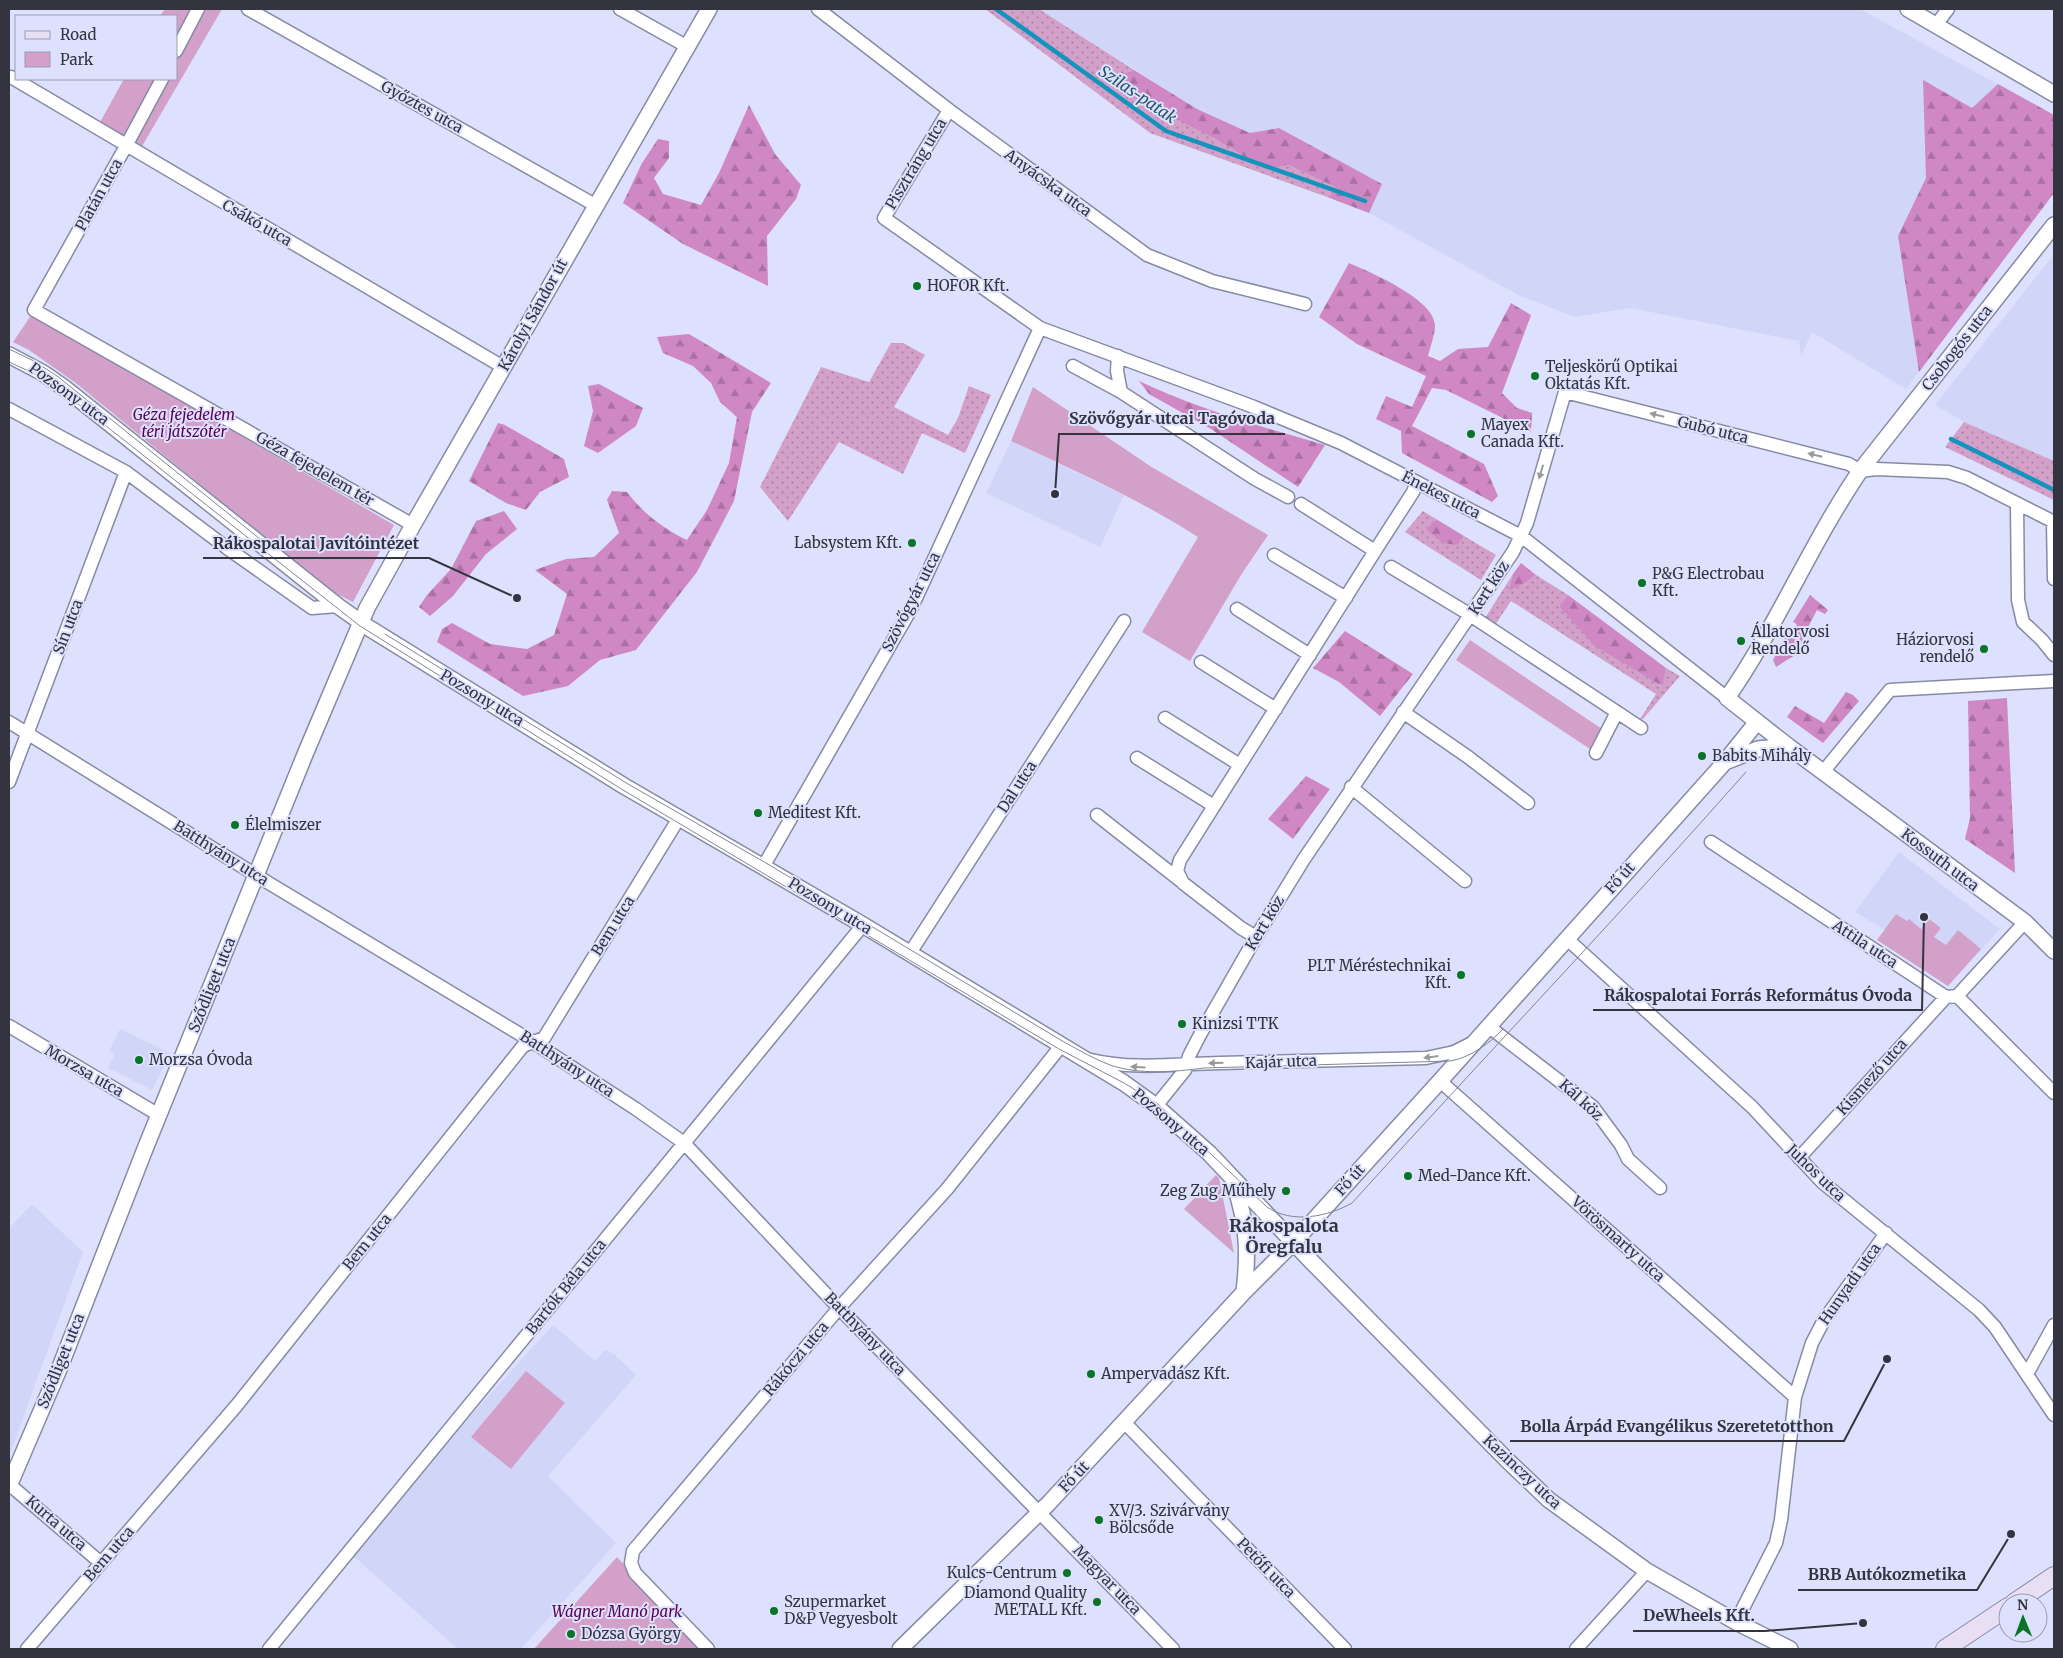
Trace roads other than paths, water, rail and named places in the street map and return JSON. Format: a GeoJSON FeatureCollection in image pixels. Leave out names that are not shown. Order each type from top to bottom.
{"type":"FeatureCollection","features":[{"type":"Feature","properties":{"kind":"main road"},"geometry":{"type":"LineString","coordinates":[[2030,1593],[2053,1579]]}},
{"type":"Feature","properties":{"kind":"main road"},"geometry":{"type":"LineString","coordinates":[[1945,1649],[1998,1614]]}},
{"type":"Feature","properties":{"kind":"street"},"geometry":{"type":"LineString","coordinates":[[178,47],[198,9]]}},
{"type":"Feature","properties":{"kind":"street","name":"Győztes utca"},"geometry":{"type":"LineString","coordinates":[[248,9],[595,205]]}},
{"type":"Feature","properties":{"kind":"street"},"geometry":{"type":"LineString","coordinates":[[620,9],[686,46]]}},
{"type":"Feature","properties":{"kind":"street","name":"Károlyi Sándor út"},"geometry":{"type":"LineString","coordinates":[[361,623],[367,608],[413,525],[686,46],[709,9]]}},
{"type":"Feature","properties":{"kind":"street","name":"Anyácska utca"},"geometry":{"type":"LineString","coordinates":[[818,9],[949,110],[1147,255],[1212,281],[1305,304]]}},
{"type":"Feature","properties":{"kind":"street"},"geometry":{"type":"LineString","coordinates":[[1908,9],[2054,94]]}},
{"type":"Feature","properties":{"kind":"street"},"geometry":{"type":"LineString","coordinates":[[1936,25],[1948,9]]}},
{"type":"Feature","properties":{"kind":"street","name":"Csákó utca"},"geometry":{"type":"LineString","coordinates":[[11,77],[15,79]]}},
{"type":"Feature","properties":{"kind":"street","name":"Csákó utca"},"geometry":{"type":"LineString","coordinates":[[16,80],[503,367]]}},
{"type":"Feature","properties":{"kind":"street","name":"Platán utca"},"geometry":{"type":"LineString","coordinates":[[34,310],[161,80]]}},
{"type":"Feature","properties":{"kind":"street","name":"Pisztráng utca"},"geometry":{"type":"LineString","coordinates":[[884,218],[949,110]]}},
{"type":"Feature","properties":{"kind":"street","name":"Énekes utca"},"geometry":{"type":"LineString","coordinates":[[884,218],[1040,328],[1118,356],[1341,443],[1521,536],[1727,698]]}},
{"type":"Feature","properties":{"kind":"street","name":"Csobogós utca"},"geometry":{"type":"LineString","coordinates":[[1727,698],[1784,603],[1844,495],[1860,471],[2054,225]]}},
{"type":"Feature","properties":{"kind":"street","name":"Géza fejedelem tér"},"geometry":{"type":"LineString","coordinates":[[34,310],[413,525]]}},
{"type":"Feature","properties":{"kind":"street","name":"Szövőgyár utca"},"geometry":{"type":"LineString","coordinates":[[763,867],[911,608],[1040,328]]}},
{"type":"Feature","properties":{"kind":"street","name":"Pozsony utca"},"geometry":{"type":"LineString","coordinates":[[9,355],[37,369],[66,389],[361,623],[679,818],[910,953],[1124,1083],[1156,1106],[1209,1153],[1294,1242]]}},
{"type":"Feature","properties":{"kind":"street"},"geometry":{"type":"LineString","coordinates":[[1118,356],[1117,372],[1121,392]]}},
{"type":"Feature","properties":{"kind":"street"},"geometry":{"type":"LineString","coordinates":[[1073,366],[1121,392],[1255,479],[1288,498]]}},
{"type":"Feature","properties":{"kind":"street","name":"Gubó utca"},"geometry":{"type":"LineString","coordinates":[[1565,392],[1849,464],[1860,471]]}},
{"type":"Feature","properties":{"kind":"street","name":"Kert köz"},"geometry":{"type":"LineString","coordinates":[[1156,1106],[1185,1070],[1189,1056],[1256,937],[1351,787],[1471,615],[1521,536],[1527,523],[1565,392]]}},
{"type":"Feature","properties":{"kind":"street"},"geometry":{"type":"LineString","coordinates":[[9,409],[126,472],[227,548],[312,608],[338,606]]}},
{"type":"Feature","properties":{"kind":"street"},"geometry":{"type":"LineString","coordinates":[[1860,471],[1876,468],[1948,472],[1967,478],[2054,522],[2054,579]]}},
{"type":"Feature","properties":{"kind":"street","name":"Sín utca"},"geometry":{"type":"LineString","coordinates":[[9,782],[126,472]]}},
{"type":"Feature","properties":{"kind":"street"},"geometry":{"type":"LineString","coordinates":[[1183,883],[1177,871],[1180,860],[1413,492],[1417,482]]}},
{"type":"Feature","properties":{"kind":"street"},"geometry":{"type":"LineString","coordinates":[[1301,504],[1375,551]]}},
{"type":"Feature","properties":{"kind":"street"},"geometry":{"type":"LineString","coordinates":[[2017,504],[2018,600],[2023,622],[2042,640],[2054,655]]}},
{"type":"Feature","properties":{"kind":"street"},"geometry":{"type":"LineString","coordinates":[[1274,555],[1346,598]]}},
{"type":"Feature","properties":{"kind":"street"},"geometry":{"type":"LineString","coordinates":[[1391,567],[1471,615],[1641,728]]}},
{"type":"Feature","properties":{"kind":"street"},"geometry":{"type":"LineString","coordinates":[[1237,609],[1310,655]]}},
{"type":"Feature","properties":{"kind":"street","name":"Dal utca"},"geometry":{"type":"LineString","coordinates":[[910,953],[1124,621]]}},
{"type":"Feature","properties":{"kind":"street","name":"Sződliget utca"},"geometry":{"type":"LineString","coordinates":[[10,1486],[60,1367],[159,1115],[306,752],[361,623]]}},
{"type":"Feature","properties":{"kind":"street"},"geometry":{"type":"LineString","coordinates":[[1201,662],[1276,709]]}},
{"type":"Feature","properties":{"kind":"street"},"geometry":{"type":"LineString","coordinates":[[1823,772],[1890,690],[2054,681]]}},
{"type":"Feature","properties":{"kind":"street","name":"Kossuth utca"},"geometry":{"type":"LineString","coordinates":[[1727,698],[1788,746],[2025,922],[2054,951]]}},
{"type":"Feature","properties":{"kind":"street"},"geometry":{"type":"LineString","coordinates":[[1403,712],[1468,757],[1528,803]]}},
{"type":"Feature","properties":{"kind":"street"},"geometry":{"type":"LineString","coordinates":[[1596,753],[1617,712]]}},
{"type":"Feature","properties":{"kind":"street"},"geometry":{"type":"LineString","coordinates":[[1164,718],[1240,765]]}},
{"type":"Feature","properties":{"kind":"street","name":"Batthyány utca"},"geometry":{"type":"LineString","coordinates":[[9,722],[533,1042],[636,1109],[684,1143],[839,1308],[1040,1512]]}},
{"type":"Feature","properties":{"kind":"street","name":"Fő út"},"geometry":{"type":"LineString","coordinates":[[900,1649],[1040,1512],[1125,1423],[1244,1292],[1294,1242],[1440,1081],[1724,762],[1757,722]]}},
{"type":"Feature","properties":{"kind":"street","name":"Fő út"},"geometry":{"type":"LineString","coordinates":[[1724,762],[1758,749],[1788,746]]}},
{"type":"Feature","properties":{"kind":"street"},"geometry":{"type":"LineString","coordinates":[[1137,758],[1214,806]]}},
{"type":"Feature","properties":{"kind":"street"},"geometry":{"type":"LineString","coordinates":[[1351,787],[1465,881]]}},
{"type":"Feature","properties":{"kind":"street"},"geometry":{"type":"LineString","coordinates":[[1097,815],[1241,928],[1256,937]]}},
{"type":"Feature","properties":{"kind":"street","name":"Bem utca"},"geometry":{"type":"LineString","coordinates":[[27,1649],[237,1405],[523,1046],[544,1038],[679,818]]}},
{"type":"Feature","properties":{"kind":"street","name":"Attila utca"},"geometry":{"type":"LineString","coordinates":[[1711,842],[1951,996],[2054,1093]]}},
{"type":"Feature","properties":{"kind":"street","name":"Kismező utca"},"geometry":{"type":"LineString","coordinates":[[1799,1158],[1951,996],[2025,922]]}},
{"type":"Feature","properties":{"kind":"street","name":"Bartók Béla utca"},"geometry":{"type":"LineString","coordinates":[[269,1649],[863,926]]}},
{"type":"Feature","properties":{"kind":"street","name":"Juhos utca"},"geometry":{"type":"LineString","coordinates":[[1566,938],[1752,1107],[1822,1182],[1979,1310],[1995,1327],[2054,1415]]}},
{"type":"Feature","properties":{"kind":"street","name":"Morzsa utca"},"geometry":{"type":"LineString","coordinates":[[9,1026],[159,1115]]}},
{"type":"Feature","properties":{"kind":"street","name":"Kál köz"},"geometry":{"type":"LineString","coordinates":[[1488,1026],[1593,1107],[1616,1138],[1628,1159],[1660,1188]]}},
{"type":"Feature","properties":{"kind":"street","name":"Kajár utca"},"geometry":{"type":"LineString","coordinates":[[1084,1059],[1108,1064],[1147,1067],[1433,1057],[1454,1052],[1476,1040]]}},
{"type":"Feature","properties":{"kind":"street","name":"Rákóczi utca"},"geometry":{"type":"LineString","coordinates":[[708,1649],[635,1572],[630,1563],[633,1551],[839,1308],[947,1188],[1061,1046]]}},
{"type":"Feature","properties":{"kind":"street","name":"Vörösmarty utca"},"geometry":{"type":"LineString","coordinates":[[1440,1081],[1795,1397]]}},
{"type":"Feature","properties":{"kind":"street"},"geometry":{"type":"LineString","coordinates":[[1232,1176],[1242,1208],[1246,1232],[1248,1258],[1244,1292]]}},
{"type":"Feature","properties":{"kind":"street","name":"Hunyadi utca"},"geometry":{"type":"LineString","coordinates":[[1736,1622],[1776,1544],[1781,1520],[1795,1397],[1812,1343],[1824,1320],[1886,1233]]}},
{"type":"Feature","properties":{"kind":"street","name":"Kazinczy utca"},"geometry":{"type":"LineString","coordinates":[[1294,1242],[1548,1500],[1648,1571],[1736,1622],[1790,1649]]}},
{"type":"Feature","properties":{"kind":"street"},"geometry":{"type":"LineString","coordinates":[[2027,1374],[2054,1325]]}},
{"type":"Feature","properties":{"kind":"street","name":"Petőfi utca"},"geometry":{"type":"LineString","coordinates":[[1125,1423],[1344,1649]]}},
{"type":"Feature","properties":{"kind":"street","name":"Kurta utca"},"geometry":{"type":"LineString","coordinates":[[10,1486],[101,1563]]}},
{"type":"Feature","properties":{"kind":"street","name":"Magyar utca"},"geometry":{"type":"LineString","coordinates":[[1040,1512],[1173,1649]]}},
{"type":"Feature","properties":{"kind":"street"},"geometry":{"type":"LineString","coordinates":[[1576,1649],[1648,1571]]}},
{"type":"Feature","properties":{"kind":"waterway","name":"Szilas-patak"},"geometry":{"type":"LineString","coordinates":[[996,9],[1166,131],[1365,201]]}},
{"type":"Feature","properties":{"kind":"waterway","name":"Szilas-patak"},"geometry":{"type":"LineString","coordinates":[[1951,439],[2054,490]]}},
{"type":"Feature","properties":{"kind":"tram line"},"geometry":{"type":"LineString","coordinates":[[9,349],[34,361],[57,376],[260,539]]}},
{"type":"Feature","properties":{"kind":"tram line"},"geometry":{"type":"LineString","coordinates":[[9,362],[41,377],[63,392],[360,626],[623,790],[1059,1049],[1124,1083],[1158,1104],[1267,1207],[1287,1216],[1310,1217],[1321,1215],[1352,1203],[1746,772]]}},
{"type":"Feature","properties":{"kind":"tram line"},"geometry":{"type":"LineString","coordinates":[[385,634],[628,784],[766,863],[1064,1042],[1110,1065],[1133,1070],[1157,1072],[1204,1068],[1450,1061],[1465,1057],[1479,1049],[1503,1029]]}},
{"type":"Feature","properties":{"kind":"place","name":"HOFOR Kft."},"geometry":{"type":"Point","coordinates":[917,286]}},
{"type":"Feature","properties":{"kind":"place","name":"Teljeskörű Optikai Oktatás Kft."},"geometry":{"type":"Point","coordinates":[1535,376]}},
{"type":"Feature","properties":{"kind":"place","name":"Mayex Canada Kft."},"geometry":{"type":"Point","coordinates":[1471,434]}},
{"type":"Feature","properties":{"kind":"place","name":"Szövőgyár utcai Tagóvoda"},"geometry":{"type":"Point","coordinates":[1055,494]}},
{"type":"Feature","properties":{"kind":"place","name":"Labsystem Kft."},"geometry":{"type":"Point","coordinates":[912,543]}},
{"type":"Feature","properties":{"kind":"place","name":"P&G Electrobau Kft."},"geometry":{"type":"Point","coordinates":[1642,583]}},
{"type":"Feature","properties":{"kind":"place","name":"Rákospalotai Javítóintézet"},"geometry":{"type":"Point","coordinates":[517,598]}},
{"type":"Feature","properties":{"kind":"place","name":"Állatorvosi Rendelő"},"geometry":{"type":"Point","coordinates":[1741,641]}},
{"type":"Feature","properties":{"kind":"place","name":"Háziorvosi rendelő"},"geometry":{"type":"Point","coordinates":[1984,649]}},
{"type":"Feature","properties":{"kind":"place","name":"Babits Mihály"},"geometry":{"type":"Point","coordinates":[1702,756]}},
{"type":"Feature","properties":{"kind":"place","name":"Meditest Kft."},"geometry":{"type":"Point","coordinates":[758,813]}},
{"type":"Feature","properties":{"kind":"place","name":"Élelmiszer"},"geometry":{"type":"Point","coordinates":[235,825]}},
{"type":"Feature","properties":{"kind":"place","name":"Rákospalotai Forrás Református Óvoda"},"geometry":{"type":"Point","coordinates":[1924,917]}},
{"type":"Feature","properties":{"kind":"place","name":"PLT Méréstechnikai Kft."},"geometry":{"type":"Point","coordinates":[1461,975]}},
{"type":"Feature","properties":{"kind":"place","name":"Kinizsi TTK"},"geometry":{"type":"Point","coordinates":[1182,1024]}},
{"type":"Feature","properties":{"kind":"place","name":"Morzsa Óvoda"},"geometry":{"type":"Point","coordinates":[139,1060]}},
{"type":"Feature","properties":{"kind":"place","name":"Med-Dance Kft."},"geometry":{"type":"Point","coordinates":[1408,1176]}},
{"type":"Feature","properties":{"kind":"place","name":"Zeg Zug Műhely"},"geometry":{"type":"Point","coordinates":[1286,1191]}},
{"type":"Feature","properties":{"kind":"place","name":"Bolla Árpád Evangélikus Szeretetotthon"},"geometry":{"type":"Point","coordinates":[1887,1359]}},
{"type":"Feature","properties":{"kind":"place","name":"Ampervadász Kft."},"geometry":{"type":"Point","coordinates":[1091,1374]}},
{"type":"Feature","properties":{"kind":"place","name":"XV/3. Szivárvány Bölcsőde"},"geometry":{"type":"Point","coordinates":[1099,1520]}},
{"type":"Feature","properties":{"kind":"place","name":"BRB Autókozmetika"},"geometry":{"type":"Point","coordinates":[2011,1534]}},
{"type":"Feature","properties":{"kind":"place","name":"Kulcs-Centrum"},"geometry":{"type":"Point","coordinates":[1067,1573]}},
{"type":"Feature","properties":{"kind":"place","name":"Diamond Quality METALL Kft."},"geometry":{"type":"Point","coordinates":[1097,1602]}},
{"type":"Feature","properties":{"kind":"place","name":"Szupermarket D&P Vegyesbolt"},"geometry":{"type":"Point","coordinates":[774,1611]}},
{"type":"Feature","properties":{"kind":"place","name":"DeWheels Kft."},"geometry":{"type":"Point","coordinates":[1863,1623]}},
{"type":"Feature","properties":{"kind":"place","name":"Dózsa György"},"geometry":{"type":"Point","coordinates":[571,1634]}},
{"type":"Feature","properties":{"kind":"district","name":"Rákospalota Öregfalu"},"geometry":{"type":"Point","coordinates":[1284,1236]}},
{"type":"Feature","properties":{"kind":"park label","name":"Géza fejedelem téri játszótér"},"geometry":{"type":"Point","coordinates":[184,424]}},
{"type":"Feature","properties":{"kind":"park label","name":"Wágner Manó park"},"geometry":{"type":"Point","coordinates":[617,1612]}}]}
